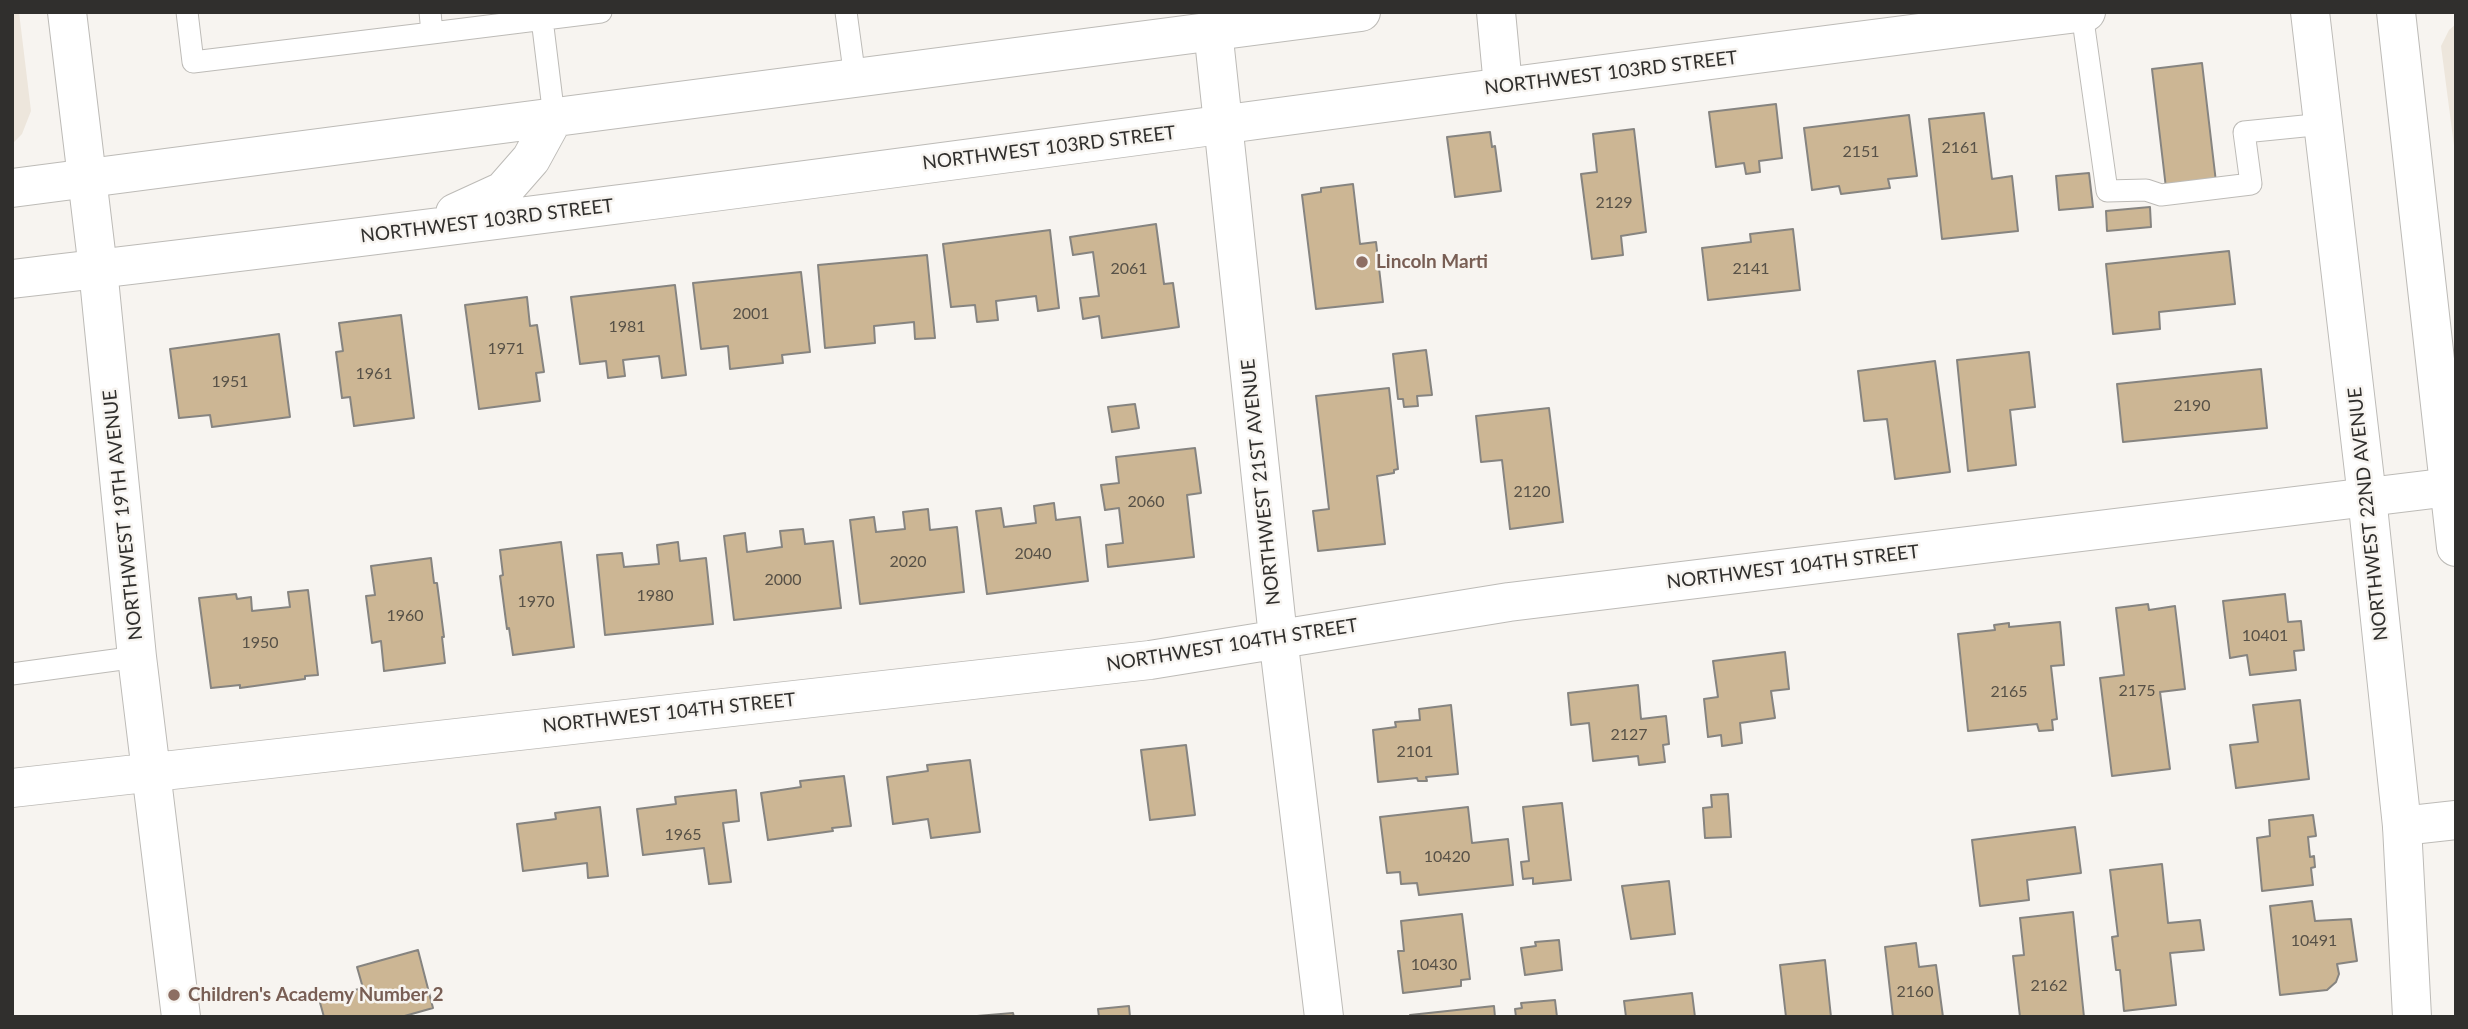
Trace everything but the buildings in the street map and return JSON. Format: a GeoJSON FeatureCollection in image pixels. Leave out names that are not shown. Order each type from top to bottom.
{"type":"FeatureCollection","features":[{"type":"Feature","properties":{"kind":"main road","name":"NORTHWEST 19TH AVENUE"},"geometry":{"type":"LineString","coordinates":[[67,12],[98,269],[137,657],[181,1017]]}},
{"type":"Feature","properties":{"kind":"main road"},"geometry":{"type":"LineString","coordinates":[[12,188],[1361,12]]}},
{"type":"Feature","properties":{"kind":"main road"},"geometry":{"type":"LineString","coordinates":[[1496,12],[1503,86]]}},
{"type":"Feature","properties":{"kind":"main road","name":"NORTHWEST 103RD STREET"},"geometry":{"type":"LineString","coordinates":[[12,279],[418,230],[2084,12]]}},
{"type":"Feature","properties":{"kind":"main road","name":"NORTHWEST 22ND AVENUE"},"geometry":{"type":"LineString","coordinates":[[2310,12],[2367,497],[2402,826],[2412,1017]]}},
{"type":"Feature","properties":{"kind":"main road"},"geometry":{"type":"LineString","coordinates":[[2396,12],[2450,439],[2450,487],[2456,547]]}},
{"type":"Feature","properties":{"kind":"main road","name":"NORTHWEST 21ST AVENUE"},"geometry":{"type":"LineString","coordinates":[[1213,30],[1278,637],[1324,1017]]}},
{"type":"Feature","properties":{"kind":"main road"},"geometry":{"type":"LineString","coordinates":[[418,230],[503,191],[531,159],[554,117]]}},
{"type":"Feature","properties":{"kind":"main road","name":"NORTHWEST 104TH STREET"},"geometry":{"type":"LineString","coordinates":[[12,788],[1150,660],[1278,637],[1509,602],[2450,487]]}},
{"type":"Feature","properties":{"kind":"main road"},"geometry":{"type":"LineString","coordinates":[[2402,826],[2456,820]]}},
{"type":"Feature","properties":{"kind":"lane"},"geometry":{"type":"LineString","coordinates":[[187,12],[192,62],[431,23],[542,19],[600,12]]}},
{"type":"Feature","properties":{"kind":"lane"},"geometry":{"type":"LineString","coordinates":[[846,12],[855,78]]}},
{"type":"Feature","properties":{"kind":"lane"},"geometry":{"type":"LineString","coordinates":[[2084,12],[2107,191],[2146,190],[2161,195],[2251,184],[2244,132],[2324,124]]}},
{"type":"Feature","properties":{"kind":"lane"},"geometry":{"type":"LineString","coordinates":[[542,19],[554,117]]}},
{"type":"Feature","properties":{"kind":"lane"},"geometry":{"type":"LineString","coordinates":[[12,674],[137,657]]}},
{"type":"Feature","properties":{"kind":"shaded area"},"geometry":{"type":"Polygon","coordinates":[[[12,12],[19,12],[31,111],[22,134],[12,144],[12,12]]]}},
{"type":"Feature","properties":{"kind":"shaded area"},"geometry":{"type":"Polygon","coordinates":[[[2456,24],[2456,161],[2441,46],[2449,30],[2456,24]]]}},
{"type":"Feature","properties":{"kind":"place","name":"Lincoln Marti"},"geometry":{"type":"Point","coordinates":[1362,262]}},
{"type":"Feature","properties":{"kind":"place","name":"Children's Academy Number 2"},"geometry":{"type":"Point","coordinates":[174,995]}}]}
